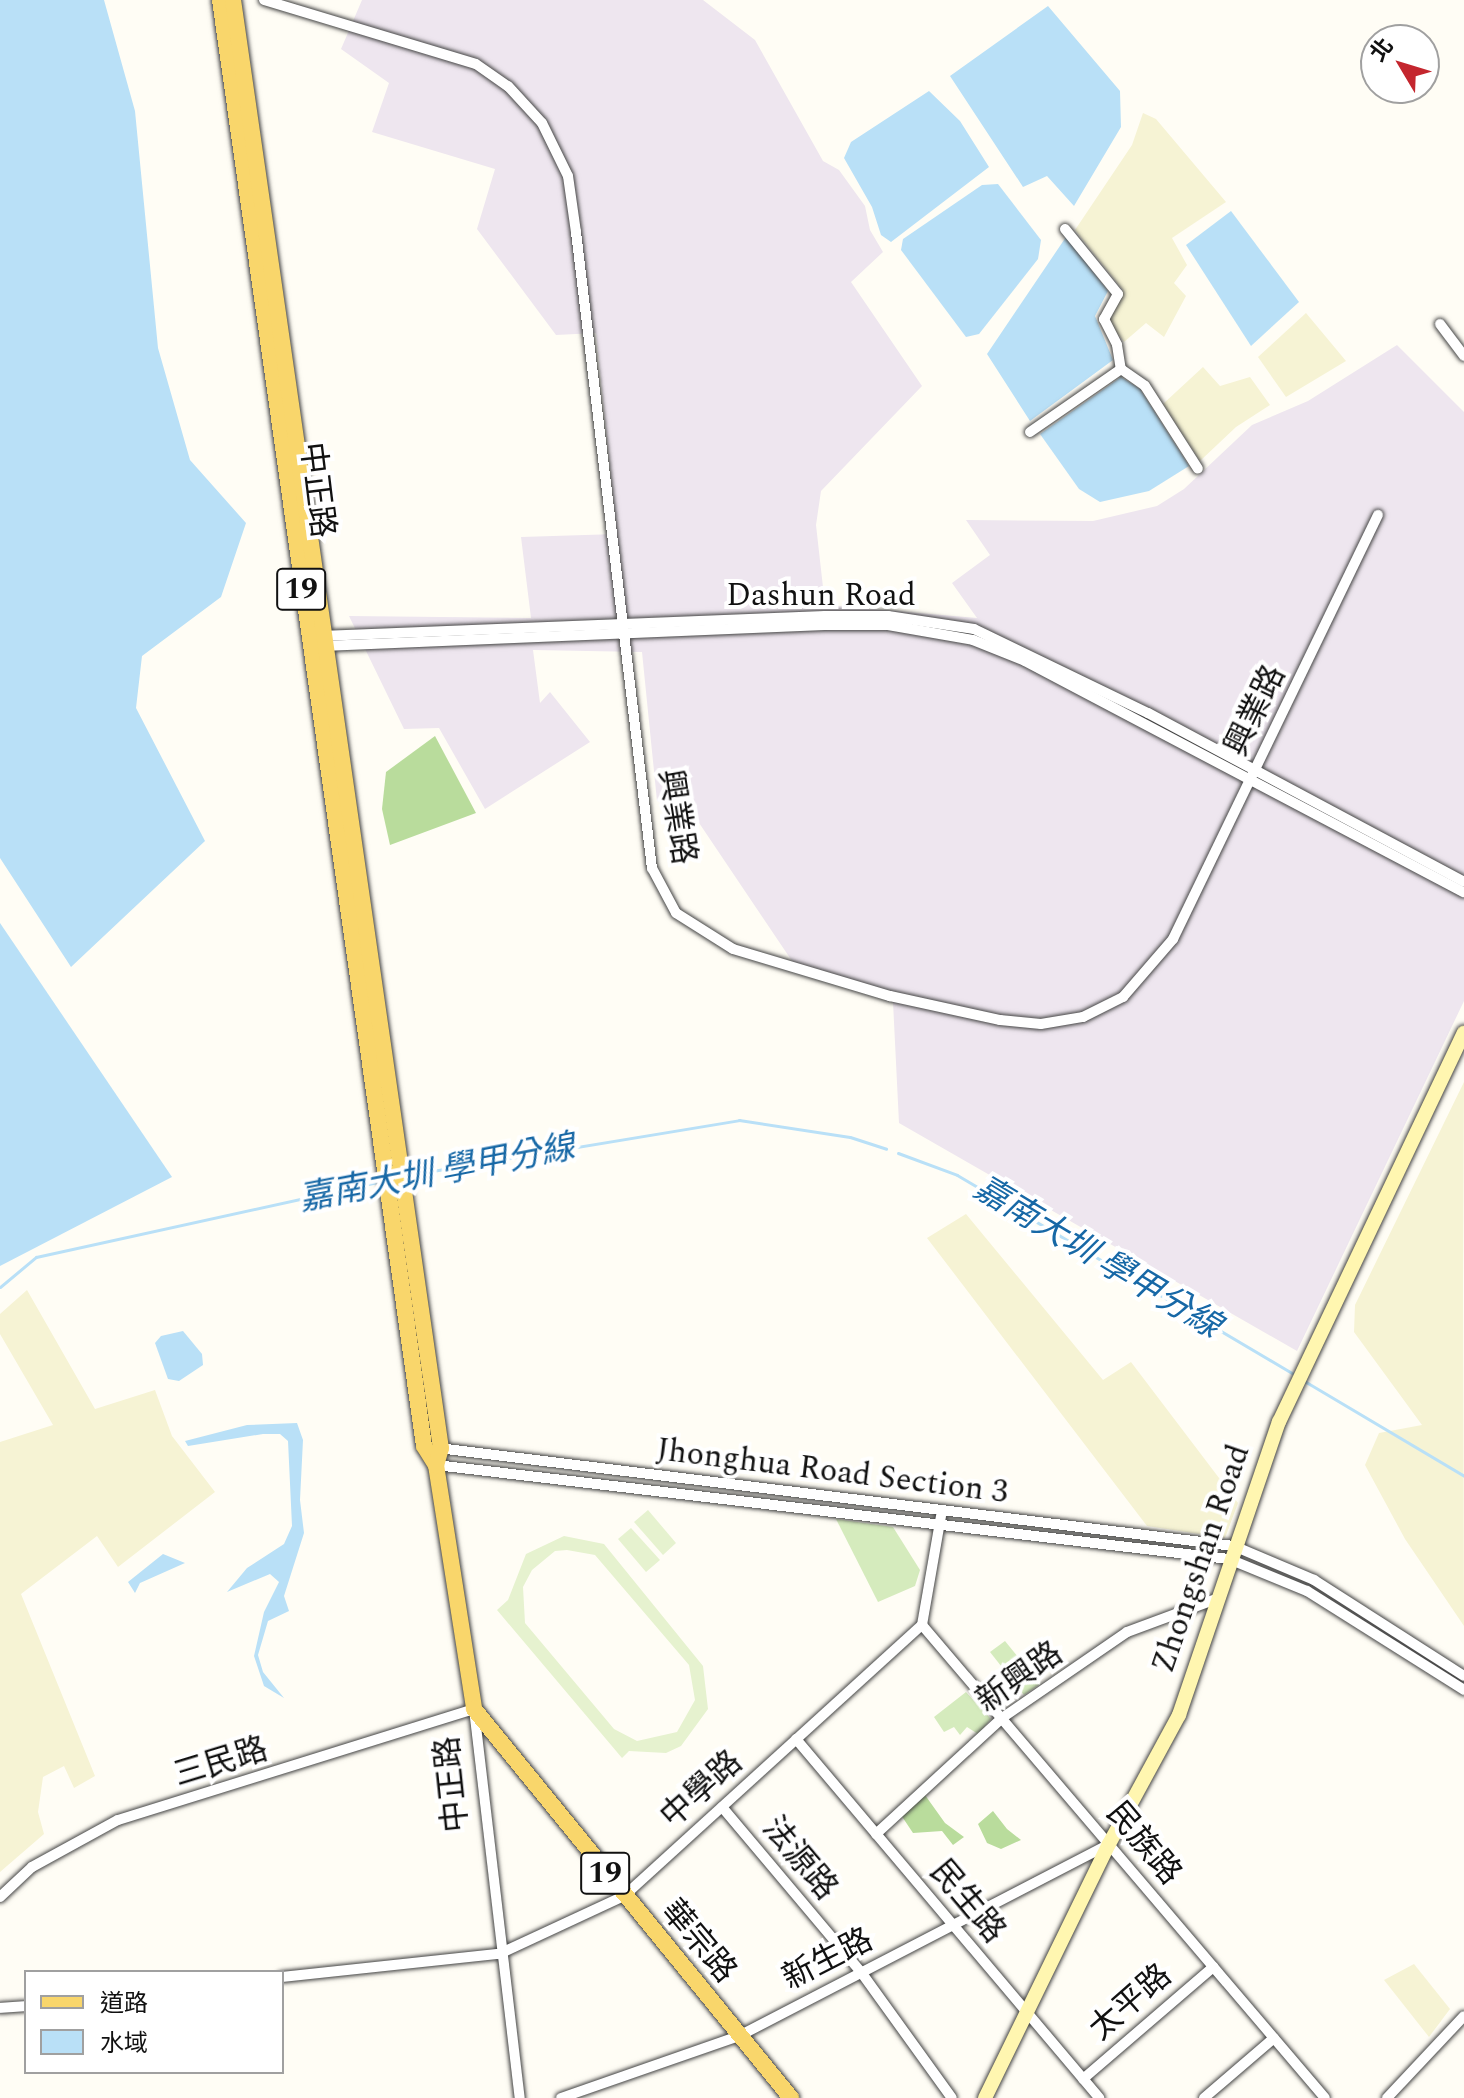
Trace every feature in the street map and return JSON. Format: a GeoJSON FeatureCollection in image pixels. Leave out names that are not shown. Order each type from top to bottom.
{"type":"FeatureCollection","features":[{"type":"Feature","properties":{"kind":"main road","name":"中正路"},"geometry":{"type":"LineString","coordinates":[[220,0],[299,508]]}},
{"type":"Feature","properties":{"kind":"main road","name":"中正路"},"geometry":{"type":"LineString","coordinates":[[233,0],[316,642],[474,1709]]}},
{"type":"Feature","properties":{"kind":"main road","name":"Zhongshan Road"},"geometry":{"type":"LineString","coordinates":[[985,2098],[1109,1844],[1179,1715],[1232,1553],[1305,1363],[1464,1033]]}},
{"type":"Feature","properties":{"kind":"main road","name":"中正路"},"geometry":{"type":"LineString","coordinates":[[395,1180],[424,1446],[439,1457]]}},
{"type":"Feature","properties":{"kind":"main road","name":"華宗路"},"geometry":{"type":"LineString","coordinates":[[474,1709],[791,2098]]}},
{"type":"Feature","properties":{"kind":"street","name":"興業路"},"geometry":{"type":"LineString","coordinates":[[264,0],[476,64],[508,86],[542,123],[568,176],[626,630],[652,868],[676,913],[733,949],[890,996],[1041,1024],[1083,1017],[1123,997],[1173,939],[1378,515]]}},
{"type":"Feature","properties":{"kind":"street"},"geometry":{"type":"LineString","coordinates":[[1065,229],[1118,294],[1104,319],[1117,345],[1121,369],[1145,386],[1198,469]]}},
{"type":"Feature","properties":{"kind":"street"},"geometry":{"type":"LineString","coordinates":[[1440,324],[1464,356]]}},
{"type":"Feature","properties":{"kind":"street"},"geometry":{"type":"LineString","coordinates":[[1030,432],[1121,369]]}},
{"type":"Feature","properties":{"kind":"street","name":"Dashun Road"},"geometry":{"type":"LineString","coordinates":[[316,642],[626,630],[888,625],[973,640],[1025,661],[1464,882]]}},
{"type":"Feature","properties":{"kind":"street","name":"Dashun Road"},"geometry":{"type":"LineString","coordinates":[[1253,777],[1464,892]]}},
{"type":"Feature","properties":{"kind":"street","name":"Jhonghua Road Section 3"},"geometry":{"type":"LineString","coordinates":[[439,1457],[1232,1553]]}},
{"type":"Feature","properties":{"kind":"street","name":"Jhonghua Road Section 3"},"geometry":{"type":"LineString","coordinates":[[439,1457],[940,1517]]}},
{"type":"Feature","properties":{"kind":"street"},"geometry":{"type":"LineString","coordinates":[[922,1625],[940,1517]]}},
{"type":"Feature","properties":{"kind":"street"},"geometry":{"type":"LineString","coordinates":[[1232,1553],[1314,1580],[1464,1676]]}},
{"type":"Feature","properties":{"kind":"street"},"geometry":{"type":"LineString","coordinates":[[1232,1553],[1307,1591],[1464,1690]]}},
{"type":"Feature","properties":{"kind":"street","name":"新興路"},"geometry":{"type":"LineString","coordinates":[[876,1834],[1002,1718],[1127,1632],[1216,1599]]}},
{"type":"Feature","properties":{"kind":"street","name":"民族路"},"geometry":{"type":"LineString","coordinates":[[922,1625],[1325,2098]]}},
{"type":"Feature","properties":{"kind":"street","name":"中學路"},"geometry":{"type":"LineString","coordinates":[[284,1977],[499,1954],[624,1896],[922,1625]]}},
{"type":"Feature","properties":{"kind":"street","name":"三民路"},"geometry":{"type":"LineString","coordinates":[[0,1897],[32,1867],[118,1820],[474,1709]]}},
{"type":"Feature","properties":{"kind":"street","name":"中正路"},"geometry":{"type":"LineString","coordinates":[[474,1709],[499,1954],[520,2098]]}},
{"type":"Feature","properties":{"kind":"street","name":"民生路"},"geometry":{"type":"LineString","coordinates":[[796,1739],[1099,2098]]}},
{"type":"Feature","properties":{"kind":"street","name":"法源路"},"geometry":{"type":"LineString","coordinates":[[722,1807],[861,1972],[952,2098]]}},
{"type":"Feature","properties":{"kind":"street","name":"新生路"},"geometry":{"type":"LineString","coordinates":[[561,2098],[739,2036],[1109,1844]]}},
{"type":"Feature","properties":{"kind":"street","name":"太平路"},"geometry":{"type":"LineString","coordinates":[[1083,2079],[1213,1967]]}},
{"type":"Feature","properties":{"kind":"street"},"geometry":{"type":"LineString","coordinates":[[0,2008],[24,2006]]}},
{"type":"Feature","properties":{"kind":"street"},"geometry":{"type":"LineString","coordinates":[[1387,2098],[1464,2016]]}},
{"type":"Feature","properties":{"kind":"street"},"geometry":{"type":"LineString","coordinates":[[1204,2098],[1274,2038]]}},
{"type":"Feature","properties":{"kind":"shaded area"},"geometry":{"type":"Polygon","coordinates":[[[362,0],[703,0],[755,40],[823,161],[839,170],[865,206],[870,230],[883,252],[851,282],[922,386],[821,491],[816,525],[825,605],[977,618],[952,583],[990,555],[966,520],[1093,521],[1157,506],[1184,489],[1252,425],[1308,401],[1397,345],[1464,412],[1464,1001],[1297,1351],[899,1123],[893,1002],[794,964],[689,808],[657,801],[642,652],[533,650],[540,703],[550,692],[590,742],[485,809],[439,728],[404,729],[349,616],[531,618],[521,537],[617,534],[596,333],[556,335],[477,229],[495,169],[372,132],[389,83],[341,49],[362,0]]]}},
{"type":"Feature","properties":{"kind":"shaded area"},"geometry":{"type":"Polygon","coordinates":[[[1143,113],[1156,119],[1226,202],[1172,238],[1187,265],[1174,283],[1186,296],[1164,337],[1146,323],[1124,342],[1109,322],[1123,290],[1075,230],[1132,145],[1143,113]]]}},
{"type":"Feature","properties":{"kind":"shaded area"},"geometry":{"type":"Polygon","coordinates":[[[1306,313],[1346,361],[1286,397],[1258,357],[1306,313]]]}},
{"type":"Feature","properties":{"kind":"shaded area"},"geometry":{"type":"Polygon","coordinates":[[[1203,367],[1220,386],[1250,377],[1270,405],[1236,427],[1200,461],[1163,404],[1203,367]]]}},
{"type":"Feature","properties":{"kind":"shaded area"},"geometry":{"type":"Polygon","coordinates":[[[1464,1082],[1464,1626],[1405,1539],[1365,1465],[1379,1433],[1422,1425],[1354,1332],[1355,1305],[1464,1082]]]}},
{"type":"Feature","properties":{"kind":"shaded area"},"geometry":{"type":"Polygon","coordinates":[[[966,1214],[1103,1380],[1131,1362],[1238,1503],[1225,1538],[1147,1526],[927,1238],[966,1214]]]}},
{"type":"Feature","properties":{"kind":"shaded area"},"geometry":{"type":"Polygon","coordinates":[[[27,1290],[95,1409],[155,1390],[172,1436],[215,1492],[118,1567],[97,1536],[21,1594],[95,1776],[74,1788],[64,1766],[43,1777],[38,1812],[44,1834],[0,1872],[0,1442],[53,1425],[0,1334],[0,1314],[27,1290]]]}},
{"type":"Feature","properties":{"kind":"shaded area"},"geometry":{"type":"Polygon","coordinates":[[[1414,1964],[1450,2009],[1429,2037],[1384,1980],[1414,1964]]]}},
{"type":"Feature","properties":{"kind":"green space"},"geometry":{"type":"Polygon","coordinates":[[[435,736],[476,813],[390,845],[382,809],[386,772],[435,736]]]}},
{"type":"Feature","properties":{"kind":"green space"},"geometry":{"type":"Polygon","coordinates":[[[648,1510],[676,1543],[663,1555],[634,1522],[648,1510]]]}},
{"type":"Feature","properties":{"kind":"green space"},"geometry":{"type":"Polygon","coordinates":[[[836,1519],[893,1527],[920,1570],[915,1586],[878,1602],[836,1519]]]}},
{"type":"Feature","properties":{"kind":"green space"},"geometry":{"type":"Polygon","coordinates":[[[631,1528],[660,1560],[646,1572],[618,1539],[631,1528]]]}},
{"type":"Feature","properties":{"kind":"green space"},"geometry":{"type":"Polygon","coordinates":[[[564,1536],[604,1544],[703,1666],[708,1709],[681,1746],[666,1753],[629,1751],[622,1758],[497,1610],[508,1600],[526,1554],[564,1536]],[[555,1551],[532,1570],[523,1587],[525,1623],[614,1729],[637,1741],[677,1732],[695,1700],[689,1665],[595,1555],[555,1551]]]}},
{"type":"Feature","properties":{"kind":"green space"},"geometry":{"type":"Polygon","coordinates":[[[1005,1641],[1040,1684],[1024,1695],[990,1652],[1005,1641]]]}},
{"type":"Feature","properties":{"kind":"green space"},"geometry":{"type":"Polygon","coordinates":[[[966,1692],[991,1719],[978,1734],[967,1727],[960,1735],[954,1727],[944,1732],[934,1717],[966,1692]]]}},
{"type":"Feature","properties":{"kind":"green space"},"geometry":{"type":"Polygon","coordinates":[[[925,1795],[945,1823],[964,1837],[953,1845],[942,1831],[913,1833],[901,1815],[925,1795]]]}},
{"type":"Feature","properties":{"kind":"green space"},"geometry":{"type":"Polygon","coordinates":[[[993,1811],[1007,1829],[1021,1840],[1001,1849],[987,1843],[978,1824],[993,1811]]]}},
{"type":"Feature","properties":{"kind":"water"},"geometry":{"type":"Polygon","coordinates":[[[0,0],[104,0],[135,111],[158,348],[190,460],[246,523],[221,597],[142,656],[136,708],[205,841],[71,967],[0,858],[0,0]]]}},
{"type":"Feature","properties":{"kind":"water"},"geometry":{"type":"Polygon","coordinates":[[[1048,6],[1120,91],[1121,127],[1074,206],[1047,176],[1023,187],[950,76],[1048,6]]]}},
{"type":"Feature","properties":{"kind":"water"},"geometry":{"type":"Polygon","coordinates":[[[929,91],[960,121],[989,167],[891,242],[881,235],[872,207],[844,158],[851,142],[929,91]]]}},
{"type":"Feature","properties":{"kind":"water"},"geometry":{"type":"Polygon","coordinates":[[[998,184],[1041,240],[1038,259],[979,334],[966,337],[901,250],[903,239],[982,185],[998,184]]]}},
{"type":"Feature","properties":{"kind":"water"},"geometry":{"type":"Polygon","coordinates":[[[1231,211],[1299,302],[1251,346],[1186,245],[1231,211]]]}},
{"type":"Feature","properties":{"kind":"water"},"geometry":{"type":"Polygon","coordinates":[[[1066,237],[1108,291],[1095,316],[1113,360],[1030,421],[987,354],[1066,237]]]}},
{"type":"Feature","properties":{"kind":"water"},"geometry":{"type":"Polygon","coordinates":[[[1121,377],[1140,389],[1189,466],[1149,491],[1100,502],[1079,489],[1040,434],[1121,377]]]}},
{"type":"Feature","properties":{"kind":"water"},"geometry":{"type":"Polygon","coordinates":[[[0,923],[172,1177],[0,1266],[0,923]]]}},
{"type":"Feature","properties":{"kind":"water"},"geometry":{"type":"Polygon","coordinates":[[[183,1331],[202,1354],[203,1365],[179,1381],[168,1379],[155,1343],[161,1336],[183,1331]]]}},
{"type":"Feature","properties":{"kind":"water"},"geometry":{"type":"Polygon","coordinates":[[[297,1423],[303,1440],[300,1500],[304,1533],[284,1596],[289,1611],[268,1621],[258,1655],[263,1672],[284,1698],[264,1686],[254,1656],[264,1612],[279,1582],[270,1574],[227,1592],[247,1568],[284,1544],[292,1526],[288,1441],[280,1434],[263,1434],[188,1446],[185,1441],[247,1425],[297,1423]]]}},
{"type":"Feature","properties":{"kind":"water"},"geometry":{"type":"Polygon","coordinates":[[[163,1554],[185,1563],[140,1583],[135,1593],[128,1582],[163,1554]]]}},
{"type":"Feature","properties":{"kind":"waterway","name":"嘉南大圳 學甲分線"},"geometry":{"type":"LineString","coordinates":[[408,1175],[739,1120],[850,1137],[886,1149]]}},
{"type":"Feature","properties":{"kind":"waterway","name":"嘉南大圳 學甲分線"},"geometry":{"type":"LineString","coordinates":[[898,1153],[957,1175],[1292,1373]]}},
{"type":"Feature","properties":{"kind":"waterway","name":"嘉南大圳 學甲分線"},"geometry":{"type":"LineString","coordinates":[[0,1287],[36,1257],[381,1181]]}},
{"type":"Feature","properties":{"kind":"waterway","name":"嘉南大圳 學甲分線"},"geometry":{"type":"LineString","coordinates":[[1306,1382],[1464,1476]]}}]}
